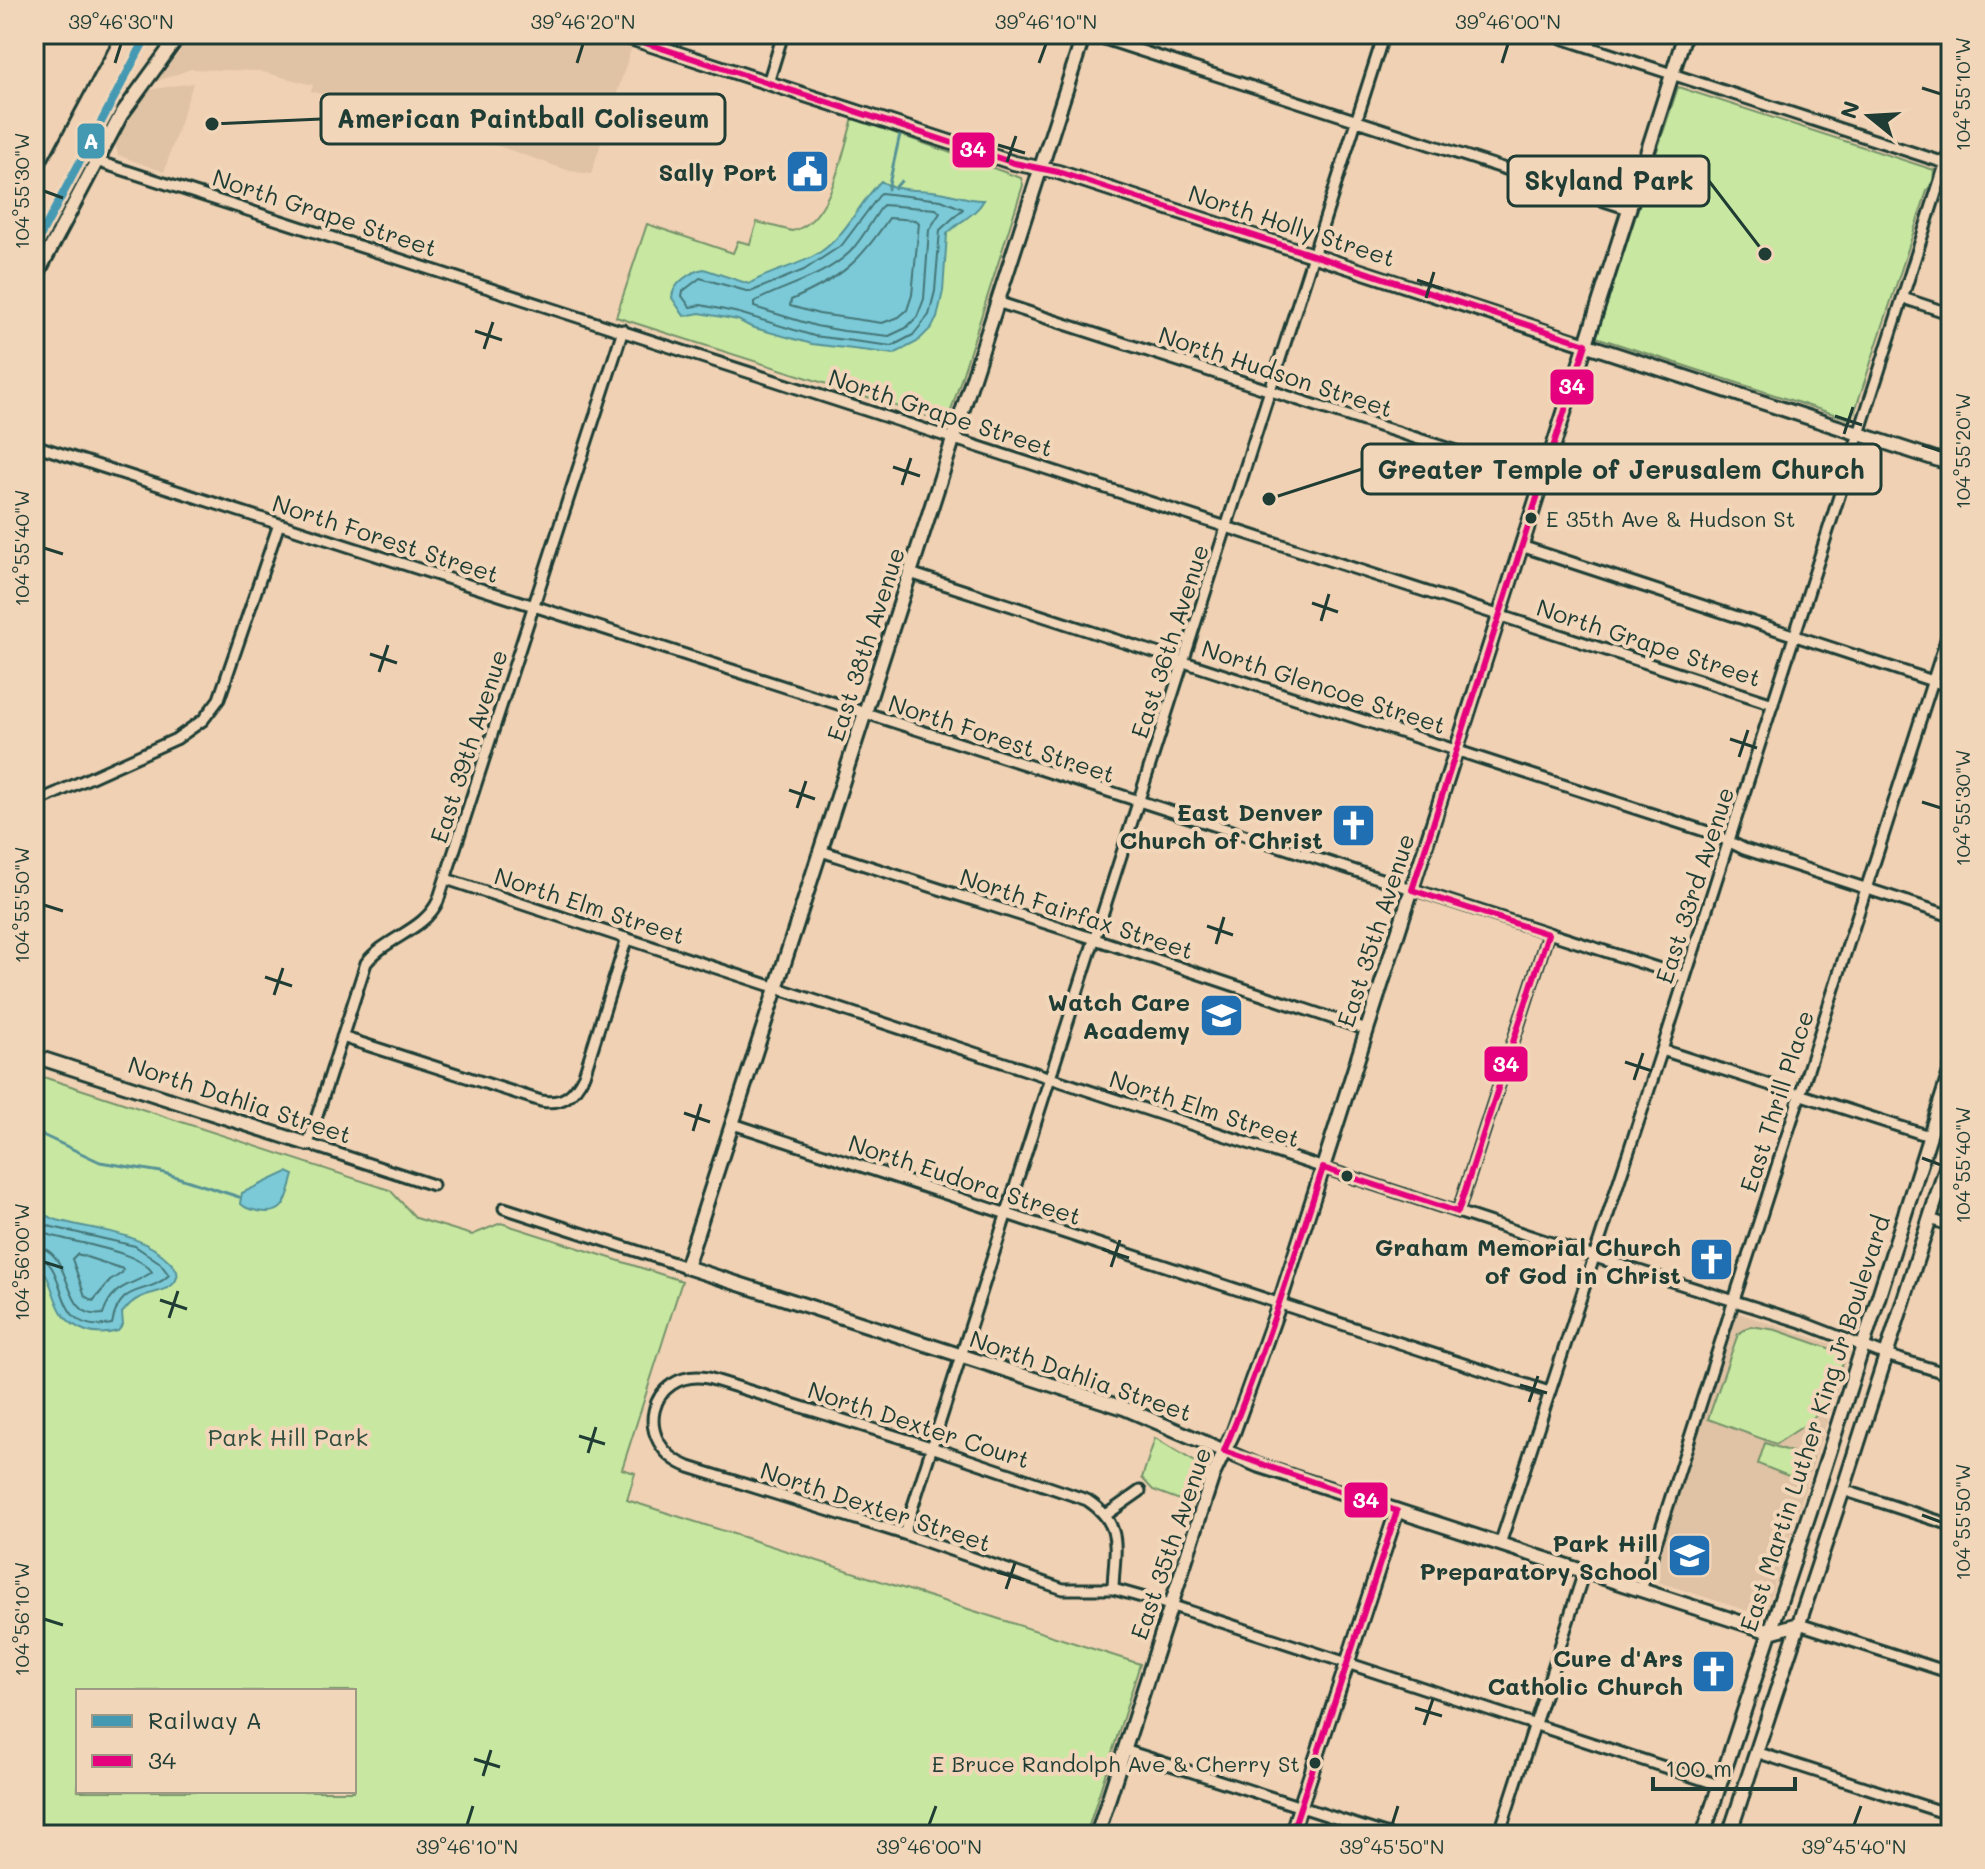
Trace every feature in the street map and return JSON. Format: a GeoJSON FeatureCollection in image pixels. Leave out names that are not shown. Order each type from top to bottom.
{"type":"FeatureCollection","features":[{"type":"Feature","properties":{"kind":"street"},"geometry":{"type":"LineString","coordinates":[[34,280],[96,161],[140,86],[180,34]]}},
{"type":"Feature","properties":{"kind":"street","name":"North Holly Street"},"geometry":{"type":"LineString","coordinates":[[618,34],[1040,169],[1058,172],[1951,464]]}},
{"type":"Feature","properties":{"kind":"street"},"geometry":{"type":"LineString","coordinates":[[768,83],[783,34]]}},
{"type":"Feature","properties":{"kind":"street"},"geometry":{"type":"LineString","coordinates":[[1086,34],[1629,209]]}},
{"type":"Feature","properties":{"kind":"street","name":"East 38th Avenue"},"geometry":{"type":"LineString","coordinates":[[686,1267],[1086,34]]}},
{"type":"Feature","properties":{"kind":"street","name":"East 36th Avenue"},"geometry":{"type":"LineString","coordinates":[[904,1534],[1384,34]]}},
{"type":"Feature","properties":{"kind":"street"},"geometry":{"type":"LineString","coordinates":[[1549,34],[1948,164]]}},
{"type":"Feature","properties":{"kind":"street","name":"East 35th Avenue"},"geometry":{"type":"LineString","coordinates":[[1097,1835],[1213,1475],[1245,1401],[1279,1305],[1685,34]]}},
{"type":"Feature","properties":{"kind":"street","name":"East 33rd Avenue"},"geometry":{"type":"LineString","coordinates":[[1500,1544],[1948,164],[1951,146]]}},
{"type":"Feature","properties":{"kind":"street","name":"North Grape Street"},"geometry":{"type":"LineString","coordinates":[[96,161],[1773,704]]}},
{"type":"Feature","properties":{"kind":"street"},"geometry":{"type":"LineString","coordinates":[[1903,298],[1951,314]]}},
{"type":"Feature","properties":{"kind":"street","name":"North Hudson Street"},"geometry":{"type":"LineString","coordinates":[[997,302],[1542,479]]}},
{"type":"Feature","properties":{"kind":"street","name":"East 39th Avenue"},"geometry":{"type":"LineString","coordinates":[[308,1144],[366,963],[382,946],[434,910],[446,879],[623,330]]}},
{"type":"Feature","properties":{"kind":"street","name":"North Forest Street"},"geometry":{"type":"LineString","coordinates":[[34,445],[1685,977]]}},
{"type":"Feature","properties":{"kind":"street"},"geometry":{"type":"LineString","coordinates":[[34,803],[176,739],[213,709],[226,683],[279,524]]}},
{"type":"Feature","properties":{"kind":"street"},"geometry":{"type":"LineString","coordinates":[[1521,546],[1951,687]]}},
{"type":"Feature","properties":{"kind":"street","name":"North Glencoe Street"},"geometry":{"type":"LineString","coordinates":[[910,573],[1714,834],[1744,849],[1951,916]]}},
{"type":"Feature","properties":{"kind":"street","name":"East Thrill Place"},"geometry":{"type":"LineString","coordinates":[[1645,1591],[1733,1300],[1951,624]]}},
{"type":"Feature","properties":{"kind":"street","name":"North Fairfax Street"},"geometry":{"type":"LineString","coordinates":[[821,851],[1367,1030]]}},
{"type":"Feature","properties":{"kind":"street","name":"North Elm Street"},"geometry":{"type":"LineString","coordinates":[[446,879],[1733,1300],[1951,1375]]}},
{"type":"Feature","properties":{"kind":"street"},"geometry":{"type":"LineString","coordinates":[[1458,1212],[1548,934]]}},
{"type":"Feature","properties":{"kind":"street"},"geometry":{"type":"LineString","coordinates":[[342,1037],[541,1101],[560,1101],[573,1093],[584,1075],[627,938]]}},
{"type":"Feature","properties":{"kind":"street"},"geometry":{"type":"LineString","coordinates":[[1662,1050],[1929,1136]]}},
{"type":"Feature","properties":{"kind":"street","name":"North Dahlia Street"},"geometry":{"type":"LineString","coordinates":[[34,1056],[433,1185]]}},
{"type":"Feature","properties":{"kind":"street","name":"East Martin Luther King Jr Boulevard"},"geometry":{"type":"LineString","coordinates":[[1703,1835],[1951,1069]]}},
{"type":"Feature","properties":{"kind":"street","name":"North Eudora Street"},"geometry":{"type":"LineString","coordinates":[[733,1124],[1549,1392]]}},
{"type":"Feature","properties":{"kind":"street","name":"East Martin Luther King Jr Boulevard"},"geometry":{"type":"LineString","coordinates":[[1729,1835],[1760,1753],[1951,1152]]}},
{"type":"Feature","properties":{"kind":"street","name":"North Dahlia Street"},"geometry":{"type":"LineString","coordinates":[[504,1208],[1136,1413],[1257,1465],[1770,1632]]}},
{"type":"Feature","properties":{"kind":"street"},"geometry":{"type":"LineString","coordinates":[[1930,1219],[1951,1226]]}},
{"type":"Feature","properties":{"kind":"street","name":"North Dexter Court"},"geometry":{"type":"LineString","coordinates":[[656,1408],[660,1396],[672,1384],[698,1376],[931,1447],[1087,1500],[1106,1515]]}},
{"type":"Feature","properties":{"kind":"street","name":"North Dexter Street"},"geometry":{"type":"LineString","coordinates":[[656,1408],[653,1420],[656,1439],[673,1461],[904,1534],[1063,1589],[1113,1589],[1170,1605],[1719,1785]]}},
{"type":"Feature","properties":{"kind":"street"},"geometry":{"type":"LineString","coordinates":[[1843,1490],[1951,1525]]}},
{"type":"Feature","properties":{"kind":"street"},"geometry":{"type":"LineString","coordinates":[[1113,1589],[1115,1535],[1106,1515],[1140,1491]]}},
{"type":"Feature","properties":{"kind":"street"},"geometry":{"type":"LineString","coordinates":[[1291,1835],[1397,1511]]}},
{"type":"Feature","properties":{"kind":"street"},"geometry":{"type":"LineString","coordinates":[[1499,1835],[1584,1572]]}},
{"type":"Feature","properties":{"kind":"street"},"geometry":{"type":"LineString","coordinates":[[1770,1632],[1799,1624],[1951,1673]]}},
{"type":"Feature","properties":{"kind":"street"},"geometry":{"type":"LineString","coordinates":[[1124,1750],[1388,1835]]}},
{"type":"Feature","properties":{"kind":"street"},"geometry":{"type":"LineString","coordinates":[[1760,1753],[1951,1815]]}},
{"type":"Feature","properties":{"kind":"shaded area"},"geometry":{"type":"Polygon","coordinates":[[[190,34],[595,34],[632,46],[591,174],[570,171],[450,129],[447,136],[311,91],[313,85],[259,71],[191,69],[152,83],[179,53],[190,34]]]}},
{"type":"Feature","properties":{"kind":"shaded area"},"geometry":{"type":"Polygon","coordinates":[[[193,83],[164,172],[118,155],[115,143],[147,90],[193,83]]]}},
{"type":"Feature","properties":{"kind":"shaded area"},"geometry":{"type":"Polygon","coordinates":[[[1738,1313],[1850,1350],[1764,1616],[1652,1580],[1738,1313]]]}},
{"type":"Feature","properties":{"kind":"green space"},"geometry":{"type":"Polygon","coordinates":[[[1678,87],[1934,170],[1933,181],[1927,191],[1852,420],[1596,337],[1678,87]]]}},
{"type":"Feature","properties":{"kind":"green space"},"geometry":{"type":"Polygon","coordinates":[[[853,118],[1021,178],[1023,185],[950,414],[943,421],[616,317],[647,224],[733,253],[738,241],[750,244],[757,222],[792,231],[805,225],[817,215],[826,200],[840,166],[853,118]]]}},
{"type":"Feature","properties":{"kind":"green space","name":"Park Hill Park"},"geometry":{"type":"Polygon","coordinates":[[[34,1074],[390,1190],[416,1218],[472,1235],[501,1223],[682,1281],[622,1469],[635,1473],[627,1500],[1140,1664],[1086,1835],[34,1835],[34,1074]]]}},
{"type":"Feature","properties":{"kind":"green space"},"geometry":{"type":"Polygon","coordinates":[[[1751,1326],[1776,1330],[1846,1354],[1830,1401],[1808,1423],[1776,1444],[1708,1419],[1738,1334],[1751,1326]]]}},
{"type":"Feature","properties":{"kind":"green space"},"geometry":{"type":"Polygon","coordinates":[[[1155,1438],[1195,1462],[1185,1502],[1153,1490],[1142,1478],[1155,1438]]]}},
{"type":"Feature","properties":{"kind":"green space"},"geometry":{"type":"Polygon","coordinates":[[[1765,1443],[1812,1459],[1804,1482],[1758,1464],[1765,1443]]]}},
{"type":"Feature","properties":{"kind":"water"},"geometry":{"type":"Polygon","coordinates":[[[881,181],[901,189],[984,200],[947,234],[943,291],[937,318],[917,342],[894,354],[812,344],[751,327],[738,320],[700,313],[684,316],[672,298],[679,283],[699,270],[749,284],[819,253],[845,228],[881,181]]]}},
{"type":"Feature","properties":{"kind":"water"},"geometry":{"type":"Polygon","coordinates":[[[287,1172],[294,1175],[287,1198],[280,1208],[258,1211],[240,1203],[242,1193],[287,1172]]]}},
{"type":"Feature","properties":{"kind":"water"},"geometry":{"type":"Polygon","coordinates":[[[34,1211],[145,1244],[174,1267],[177,1271],[175,1282],[131,1304],[122,1313],[123,1325],[118,1331],[94,1333],[74,1325],[65,1317],[48,1279],[34,1261],[34,1211]]]}},
{"type":"Feature","properties":{"kind":"waterway"},"geometry":{"type":"LineString","coordinates":[[888,189],[900,134]]}},
{"type":"Feature","properties":{"kind":"waterway"},"geometry":{"type":"LineString","coordinates":[[895,188],[901,181]]}},
{"type":"Feature","properties":{"kind":"waterway"},"geometry":{"type":"LineString","coordinates":[[34,1131],[100,1162],[161,1172],[239,1197]]}},
{"type":"Feature","properties":{"kind":"railway"},"geometry":{"type":"LineString","coordinates":[[34,187],[116,34]]}},
{"type":"Feature","properties":{"kind":"rail line","name":"A"},"geometry":{"type":"LineString","coordinates":[[34,248],[148,34]]}},
{"type":"Feature","properties":{"kind":"transit line","name":"34"},"geometry":{"type":"LineString","coordinates":[[618,34],[1014,163],[1058,172],[1586,344],[1412,890],[1548,934],[1458,1212],[1323,1168],[1264,1346],[1224,1451],[1397,1511],[1291,1835]]}},
{"type":"Feature","properties":{"kind":"place","name":"American Paintball Coliseum"},"geometry":{"type":"Point","coordinates":[212,124]}},
{"type":"Feature","properties":{"kind":"place","name":"Sally Port"},"geometry":{"type":"Point","coordinates":[808,171]}},
{"type":"Feature","properties":{"kind":"place","name":"Skyland Park"},"geometry":{"type":"Point","coordinates":[1765,254]}},
{"type":"Feature","properties":{"kind":"place","name":"Greater Temple of Jerusalem Church"},"geometry":{"type":"Point","coordinates":[1269,499]}},
{"type":"Feature","properties":{"kind":"place","name":"E 35th Ave & Hudson St"},"geometry":{"type":"Point","coordinates":[1531,518]}},
{"type":"Feature","properties":{"kind":"place","name":"East Denver Church of Christ"},"geometry":{"type":"Point","coordinates":[1354,825]}},
{"type":"Feature","properties":{"kind":"place","name":"Watch Care Academy"},"geometry":{"type":"Point","coordinates":[1221,1015]}},
{"type":"Feature","properties":{"kind":"place","name":"Graham Memorial Church of God in Christ"},"geometry":{"type":"Point","coordinates":[1712,1260]}},
{"type":"Feature","properties":{"kind":"place","name":"Park Hill Preparatory School"},"geometry":{"type":"Point","coordinates":[1689,1556]}},
{"type":"Feature","properties":{"kind":"place","name":"Cure d'Ars Catholic Church"},"geometry":{"type":"Point","coordinates":[1714,1671]}},
{"type":"Feature","properties":{"kind":"place","name":"E Bruce Randolph Ave & Cherry St"},"geometry":{"type":"Point","coordinates":[1315,1763]}}]}
